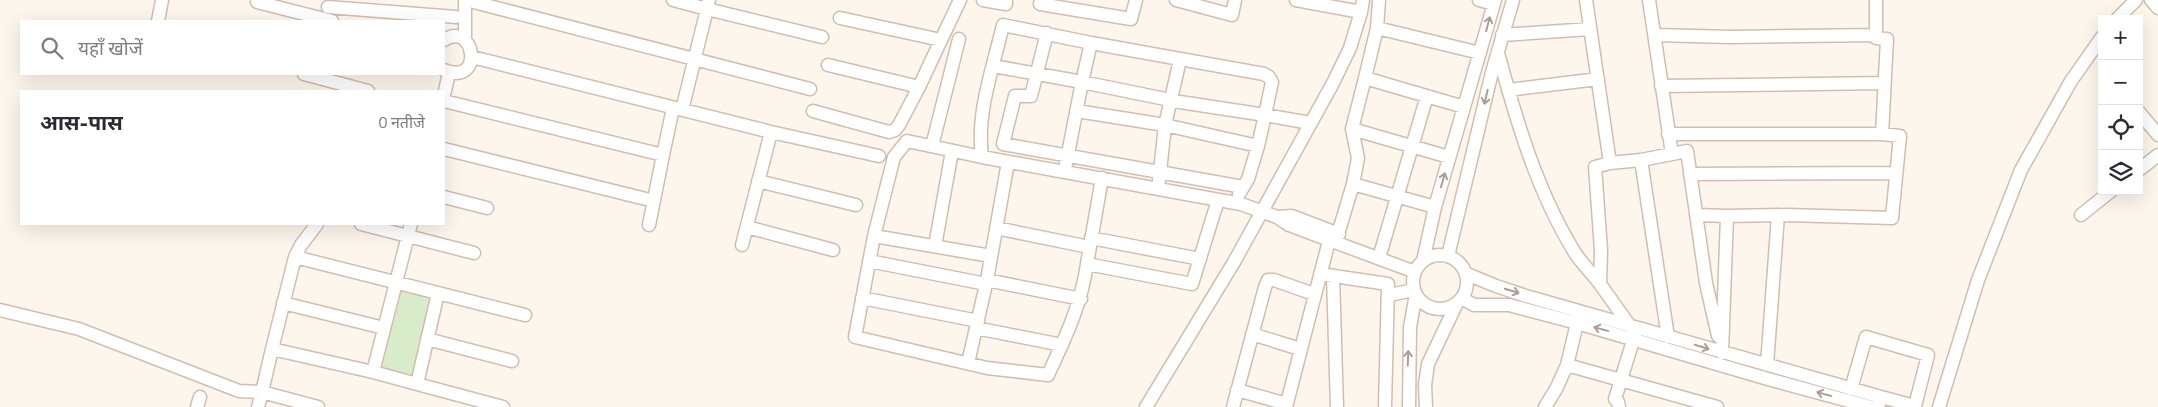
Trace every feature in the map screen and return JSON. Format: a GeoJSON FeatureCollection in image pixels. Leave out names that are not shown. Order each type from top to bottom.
{"type":"FeatureCollection","features":[{"type":"Feature","properties":{"kind":"street"},"geometry":{"type":"LineString","coordinates":[[158,20],[162,0]]}},
{"type":"Feature","properties":{"kind":"street"},"geometry":{"type":"LineString","coordinates":[[454,39],[457,0]]}},
{"type":"Feature","properties":{"kind":"street"},"geometry":{"type":"LineString","coordinates":[[454,39],[466,0],[810,89]]}},
{"type":"Feature","properties":{"kind":"street"},"geometry":{"type":"LineString","coordinates":[[672,0],[708,4],[822,37]]}},
{"type":"Feature","properties":{"kind":"street"},"geometry":{"type":"LineString","coordinates":[[813,111],[889,132],[899,125],[960,0]]}},
{"type":"Feature","properties":{"kind":"street"},"geometry":{"type":"LineString","coordinates":[[983,0],[1006,4],[1006,0]]}},
{"type":"Feature","properties":{"kind":"street"},"geometry":{"type":"LineString","coordinates":[[1041,0],[1040,4],[1132,19],[1136,0]]}},
{"type":"Feature","properties":{"kind":"street"},"geometry":{"type":"LineString","coordinates":[[1176,0],[1232,15],[1235,0]]}},
{"type":"Feature","properties":{"kind":"street"},"geometry":{"type":"LineString","coordinates":[[1146,407],[1263,211],[1350,48],[1362,6],[1296,0]]}},
{"type":"Feature","properties":{"kind":"street"},"geometry":{"type":"LineString","coordinates":[[1237,390],[1286,406],[1320,274],[1353,184],[1358,158],[1352,129],[1376,28],[1379,0]]}},
{"type":"Feature","properties":{"kind":"street"},"geometry":{"type":"LineString","coordinates":[[1409,407],[1410,327],[1418,267],[1494,2],[1479,0]]}},
{"type":"Feature","properties":{"kind":"street"},"geometry":{"type":"LineString","coordinates":[[1448,256],[1492,72],[1513,0]]}},
{"type":"Feature","properties":{"kind":"street"},"geometry":{"type":"LineString","coordinates":[[1586,0],[1610,163]]}},
{"type":"Feature","properties":{"kind":"street"},"geometry":{"type":"LineString","coordinates":[[1649,0],[1655,35],[1660,86],[1672,154]]}},
{"type":"Feature","properties":{"kind":"street"},"geometry":{"type":"LineString","coordinates":[[1876,0],[1876,38],[1886,39],[1882,134]]}},
{"type":"Feature","properties":{"kind":"street"},"geometry":{"type":"LineString","coordinates":[[2121,15],[2136,0]]}},
{"type":"Feature","properties":{"kind":"street"},"geometry":{"type":"LineString","coordinates":[[257,2],[329,12],[456,17]]}},
{"type":"Feature","properties":{"kind":"street"},"geometry":{"type":"LineString","coordinates":[[649,225],[663,155],[694,60],[708,4]]}},
{"type":"Feature","properties":{"kind":"street"},"geometry":{"type":"LineString","coordinates":[[840,18],[941,40]]}},
{"type":"Feature","properties":{"kind":"street"},"geometry":{"type":"LineString","coordinates":[[982,157],[980,141],[981,116],[1003,25],[1180,60],[1264,74],[1269,77],[1272,82],[1258,146],[1248,179],[1234,202]]}},
{"type":"Feature","properties":{"kind":"street"},"geometry":{"type":"LineString","coordinates":[[1376,28],[1480,53]]}},
{"type":"Feature","properties":{"kind":"street"},"geometry":{"type":"LineString","coordinates":[[1502,35],[1590,29]]}},
{"type":"Feature","properties":{"kind":"street"},"geometry":{"type":"LineString","coordinates":[[968,364],[996,228],[1006,161],[1003,144],[1012,102],[1015,96],[1031,96],[1047,33]]}},
{"type":"Feature","properties":{"kind":"street"},"geometry":{"type":"LineString","coordinates":[[1655,35],[1732,37],[1876,35]]}},
{"type":"Feature","properties":{"kind":"street"},"geometry":{"type":"LineString","coordinates":[[444,90],[446,71],[458,73],[465,70],[470,64],[472,57],[469,45],[454,39]]}},
{"type":"Feature","properties":{"kind":"street"},"geometry":{"type":"LineString","coordinates":[[932,146],[960,39]]}},
{"type":"Feature","properties":{"kind":"street"},"geometry":{"type":"LineString","coordinates":[[1939,407],[1978,280],[2021,170],[2070,81],[2098,42]]}},
{"type":"Feature","properties":{"kind":"street"},"geometry":{"type":"LineString","coordinates":[[1064,171],[1091,43]]}},
{"type":"Feature","properties":{"kind":"street"},"geometry":{"type":"LineString","coordinates":[[1498,53],[1538,182],[1572,249],[1634,331],[1768,379],[1872,407]]}},
{"type":"Feature","properties":{"kind":"street"},"geometry":{"type":"LineString","coordinates":[[472,57],[771,132],[879,156]]}},
{"type":"Feature","properties":{"kind":"street"},"geometry":{"type":"LineString","coordinates":[[1157,189],[1166,125],[1180,60]]}},
{"type":"Feature","properties":{"kind":"street"},"geometry":{"type":"LineString","coordinates":[[828,65],[919,87]]}},
{"type":"Feature","properties":{"kind":"street"},"geometry":{"type":"LineString","coordinates":[[993,66],[1172,101],[1310,123]]}},
{"type":"Feature","properties":{"kind":"street"},"geometry":{"type":"LineString","coordinates":[[1475,67],[1492,72]]}},
{"type":"Feature","properties":{"kind":"street"},"geometry":{"type":"LineString","coordinates":[[308,75],[364,90]]}},
{"type":"Feature","properties":{"kind":"street"},"geometry":{"type":"LineString","coordinates":[[438,90],[444,75]]}},
{"type":"Feature","properties":{"kind":"street"},"geometry":{"type":"LineString","coordinates":[[1365,78],[1464,106]]}},
{"type":"Feature","properties":{"kind":"street"},"geometry":{"type":"LineString","coordinates":[[1508,90],[1598,79]]}},
{"type":"Feature","properties":{"kind":"street"},"geometry":{"type":"LineString","coordinates":[[1660,86],[1885,83]]}},
{"type":"Feature","properties":{"kind":"street"},"geometry":{"type":"LineString","coordinates":[[1381,251],[1427,96]]}},
{"type":"Feature","properties":{"kind":"street"},"geometry":{"type":"LineString","coordinates":[[445,101],[663,155]]}},
{"type":"Feature","properties":{"kind":"street"},"geometry":{"type":"LineString","coordinates":[[1077,111],[1166,125],[1258,146]]}},
{"type":"Feature","properties":{"kind":"street"},"geometry":{"type":"LineString","coordinates":[[2143,117],[2158,135]]}},
{"type":"Feature","properties":{"kind":"street"},"geometry":{"type":"LineString","coordinates":[[1352,129],[1449,157]]}},
{"type":"Feature","properties":{"kind":"street"},"geometry":{"type":"LineString","coordinates":[[742,245],[771,132]]}},
{"type":"Feature","properties":{"kind":"street"},"geometry":{"type":"LineString","coordinates":[[1668,134],[1882,134],[1900,136],[1892,218],[1696,215]]}},
{"type":"Feature","properties":{"kind":"street"},"geometry":{"type":"LineString","coordinates":[[1102,178],[1081,299],[1048,375],[986,368],[855,337],[874,236],[894,157],[899,148],[907,141],[982,157],[1064,171],[1102,178],[1157,189],[1218,200],[1234,202],[1263,211],[1289,225],[1333,235],[1381,251],[1418,267]]}},
{"type":"Feature","properties":{"kind":"street"},"geometry":{"type":"LineString","coordinates":[[1003,144],[1160,174],[1243,187]]}},
{"type":"Feature","properties":{"kind":"street"},"geometry":{"type":"LineString","coordinates":[[445,149],[654,201]]}},
{"type":"Feature","properties":{"kind":"street"},"geometry":{"type":"LineString","coordinates":[[934,246],[952,151]]}},
{"type":"Feature","properties":{"kind":"street"},"geometry":{"type":"LineString","coordinates":[[1600,284],[1601,250],[1596,167],[1610,163],[1641,160],[1687,151],[1706,283],[1722,353]]}},
{"type":"Feature","properties":{"kind":"street"},"geometry":{"type":"LineString","coordinates":[[2143,167],[2158,155]]}},
{"type":"Feature","properties":{"kind":"street"},"geometry":{"type":"LineString","coordinates":[[1641,160],[1668,337]]}},
{"type":"Feature","properties":{"kind":"street"},"geometry":{"type":"LineString","coordinates":[[1690,174],[1896,173]]}},
{"type":"Feature","properties":{"kind":"street"},"geometry":{"type":"LineString","coordinates":[[758,181],[856,205]]}},
{"type":"Feature","properties":{"kind":"street"},"geometry":{"type":"LineString","coordinates":[[1353,184],[1435,207]]}},
{"type":"Feature","properties":{"kind":"street"},"geometry":{"type":"LineString","coordinates":[[2081,215],[2106,195]]}},
{"type":"Feature","properties":{"kind":"street"},"geometry":{"type":"LineString","coordinates":[[445,197],[487,208]]}},
{"type":"Feature","properties":{"kind":"street"},"geometry":{"type":"LineString","coordinates":[[1087,264],[1192,284],[1218,200]]}},
{"type":"Feature","properties":{"kind":"street"},"geometry":{"type":"LineString","coordinates":[[1767,365],[1778,215]]}},
{"type":"Feature","properties":{"kind":"street"},"geometry":{"type":"LineString","coordinates":[[1722,353],[1727,216]]}},
{"type":"Feature","properties":{"kind":"street"},"geometry":{"type":"LineString","coordinates":[[258,407],[295,258],[301,245],[316,225]]}},
{"type":"Feature","properties":{"kind":"street"},"geometry":{"type":"LineString","coordinates":[[369,225],[409,230],[474,253]]}},
{"type":"Feature","properties":{"kind":"street"},"geometry":{"type":"LineString","coordinates":[[747,228],[833,250]]}},
{"type":"Feature","properties":{"kind":"street"},"geometry":{"type":"LineString","coordinates":[[996,228],[1200,259]]}},
{"type":"Feature","properties":{"kind":"street"},"geometry":{"type":"LineString","coordinates":[[373,372],[409,230]]}},
{"type":"Feature","properties":{"kind":"street"},"geometry":{"type":"LineString","coordinates":[[1333,235],[1418,267]]}},
{"type":"Feature","properties":{"kind":"street"},"geometry":{"type":"LineString","coordinates":[[874,236],[991,256]]}},
{"type":"Feature","properties":{"kind":"street"},"geometry":{"type":"LineString","coordinates":[[1418,267],[1430,257],[1448,256],[1463,266],[1467,274],[1467,291],[1428,364],[1425,385],[1426,407]]}},
{"type":"Feature","properties":{"kind":"street"},"geometry":{"type":"LineString","coordinates":[[295,258],[525,314]]}},
{"type":"Feature","properties":{"kind":"street"},"geometry":{"type":"LineString","coordinates":[[869,261],[1081,299]]}},
{"type":"Feature","properties":{"kind":"street"},"geometry":{"type":"LineString","coordinates":[[1320,274],[1388,284],[1385,407]]}},
{"type":"Feature","properties":{"kind":"street"},"geometry":{"type":"LineString","coordinates":[[1467,274],[1579,317]]}},
{"type":"Feature","properties":{"kind":"street"},"geometry":{"type":"LineString","coordinates":[[1333,276],[1336,407]]}},
{"type":"Feature","properties":{"kind":"street"},"geometry":{"type":"LineString","coordinates":[[1233,407],[1268,280],[1274,280],[1314,294]]}},
{"type":"Feature","properties":{"kind":"street"},"geometry":{"type":"LineString","coordinates":[[1389,295],[1415,292]]}},
{"type":"Feature","properties":{"kind":"street"},"geometry":{"type":"LineString","coordinates":[[1415,292],[1421,302],[1429,308],[1438,310],[1448,309],[1460,302],[1474,305],[1509,305],[1579,317],[1634,331],[1668,337],[1851,389],[1879,402],[1915,406],[1928,355],[1866,337],[1851,389]]}},
{"type":"Feature","properties":{"kind":"street"},"geometry":{"type":"LineString","coordinates":[[417,384],[438,293]]}},
{"type":"Feature","properties":{"kind":"street"},"geometry":{"type":"LineString","coordinates":[[862,298],[1062,345]]}},
{"type":"Feature","properties":{"kind":"street"},"geometry":{"type":"LineString","coordinates":[[283,303],[384,328]]}},
{"type":"Feature","properties":{"kind":"street"},"geometry":{"type":"LineString","coordinates":[[0,310],[79,329],[239,391],[262,392],[318,407]]}},
{"type":"Feature","properties":{"kind":"street"},"geometry":{"type":"LineString","coordinates":[[1545,407],[1567,365],[1579,317]]}},
{"type":"Feature","properties":{"kind":"street"},"geometry":{"type":"LineString","coordinates":[[1614,404],[1634,331]]}},
{"type":"Feature","properties":{"kind":"street"},"geometry":{"type":"LineString","coordinates":[[1252,334],[1300,349]]}},
{"type":"Feature","properties":{"kind":"street"},"geometry":{"type":"LineString","coordinates":[[427,339],[512,361]]}},
{"type":"Feature","properties":{"kind":"street"},"geometry":{"type":"LineString","coordinates":[[272,349],[373,372],[503,407]]}},
{"type":"Feature","properties":{"kind":"street"},"geometry":{"type":"LineString","coordinates":[[1567,365],[1710,406]]}},
{"type":"Feature","properties":{"kind":"green space"},"geometry":{"type":"Polygon","coordinates":[[[399,287],[433,296],[413,378],[378,370],[399,287]]]}}]}
